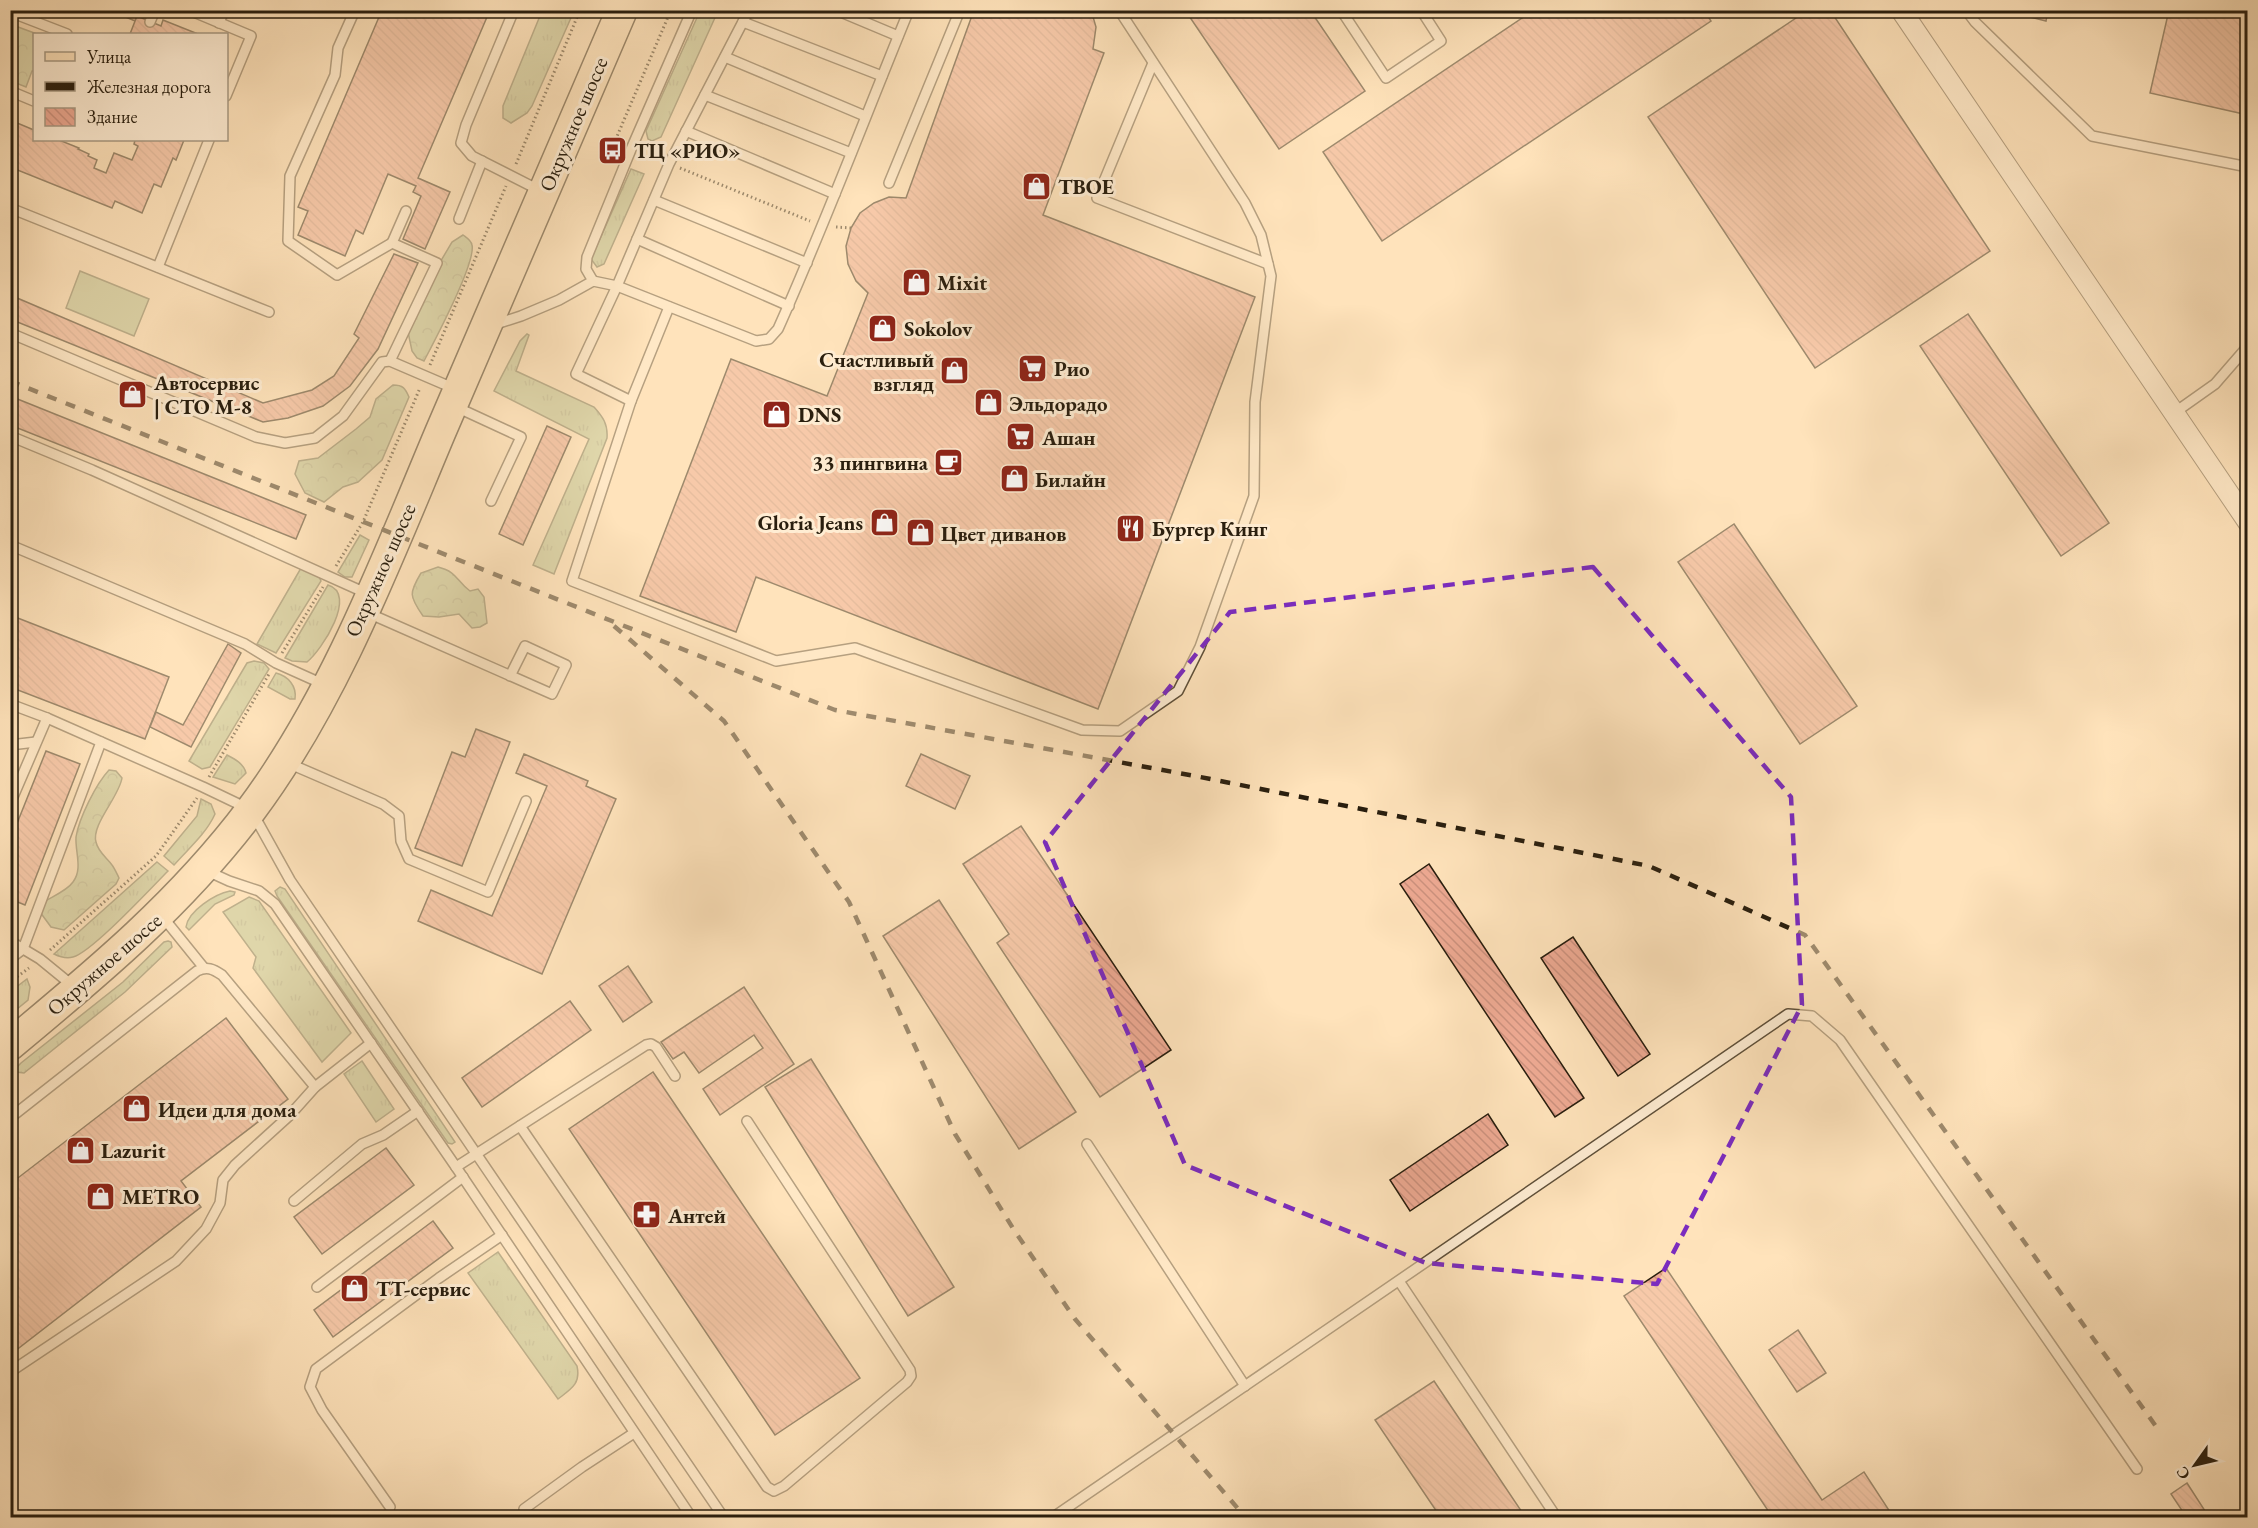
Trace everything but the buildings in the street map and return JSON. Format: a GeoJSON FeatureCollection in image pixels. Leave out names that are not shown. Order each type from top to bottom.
{"type":"FeatureCollection","features":[{"type":"Feature","properties":{"kind":"main road","name":"Окружное шоссе"},"geometry":{"type":"LineString","coordinates":[[10,1045],[161,914],[203,869],[251,810],[284,761],[327,686],[366,603],[622,10]]}},
{"type":"Feature","properties":{"kind":"street"},"geometry":{"type":"LineString","coordinates":[[1901,10],[2247,522]]}},
{"type":"Feature","properties":{"kind":"lane"},"geometry":{"type":"LineString","coordinates":[[150,22],[155,10]]}},
{"type":"Feature","properties":{"kind":"lane"},"geometry":{"type":"LineString","coordinates":[[189,10],[251,36],[228,91]]}},
{"type":"Feature","properties":{"kind":"lane"},"geometry":{"type":"LineString","coordinates":[[219,23],[224,10]]}},
{"type":"Feature","properties":{"kind":"lane"},"geometry":{"type":"LineString","coordinates":[[356,10],[338,48],[335,75],[290,176],[288,241],[337,275],[392,243],[406,211]]}},
{"type":"Feature","properties":{"kind":"lane"},"geometry":{"type":"LineString","coordinates":[[514,10],[466,124],[461,143],[472,156],[544,192]]}},
{"type":"Feature","properties":{"kind":"lane"},"geometry":{"type":"LineString","coordinates":[[593,281],[586,269],[587,257],[692,10]]}},
{"type":"Feature","properties":{"kind":"lane"},"geometry":{"type":"LineString","coordinates":[[631,401],[576,374],[617,286],[669,164],[749,10]]}},
{"type":"Feature","properties":{"kind":"lane"},"geometry":{"type":"LineString","coordinates":[[836,10],[898,36]]}},
{"type":"Feature","properties":{"kind":"lane"},"geometry":{"type":"LineString","coordinates":[[485,327],[521,316],[559,300],[593,281],[617,286],[756,341],[763,341],[775,335],[824,226],[865,116],[909,10]]}},
{"type":"Feature","properties":{"kind":"lane"},"geometry":{"type":"LineString","coordinates":[[889,183],[960,10]]}},
{"type":"Feature","properties":{"kind":"lane"},"geometry":{"type":"LineString","coordinates":[[669,307],[631,401],[572,581],[776,661],[855,648],[1082,730],[1120,731],[1178,691],[1200,647],[1254,496],[1256,402],[1271,276],[1261,235],[1245,203],[1119,10]]}},
{"type":"Feature","properties":{"kind":"lane"},"geometry":{"type":"LineString","coordinates":[[1341,10],[1386,78],[1441,40],[1421,10]]}},
{"type":"Feature","properties":{"kind":"lane"},"geometry":{"type":"LineString","coordinates":[[1966,10],[1975,22],[2092,136],[2247,167]]}},
{"type":"Feature","properties":{"kind":"lane"},"geometry":{"type":"LineString","coordinates":[[10,12],[64,33]]}},
{"type":"Feature","properties":{"kind":"lane"},"geometry":{"type":"LineString","coordinates":[[743,22],[882,76]]}},
{"type":"Feature","properties":{"kind":"lane"},"geometry":{"type":"LineString","coordinates":[[724,57],[865,116]]}},
{"type":"Feature","properties":{"kind":"lane"},"geometry":{"type":"LineString","coordinates":[[1153,63],[1097,198],[1268,264]]}},
{"type":"Feature","properties":{"kind":"lane"},"geometry":{"type":"LineString","coordinates":[[10,91],[33,100]]}},
{"type":"Feature","properties":{"kind":"lane"},"geometry":{"type":"LineString","coordinates":[[705,95],[851,153]]}},
{"type":"Feature","properties":{"kind":"lane"},"geometry":{"type":"LineString","coordinates":[[686,131],[836,194]]}},
{"type":"Feature","properties":{"kind":"lane"},"geometry":{"type":"LineString","coordinates":[[158,267],[209,141]]}},
{"type":"Feature","properties":{"kind":"lane"},"geometry":{"type":"LineString","coordinates":[[459,219],[482,161]]}},
{"type":"Feature","properties":{"kind":"lane"},"geometry":{"type":"LineString","coordinates":[[654,200],[807,263]]}},
{"type":"Feature","properties":{"kind":"lane"},"geometry":{"type":"LineString","coordinates":[[10,207],[269,312]]}},
{"type":"Feature","properties":{"kind":"lane"},"geometry":{"type":"LineString","coordinates":[[637,239],[789,306]]}},
{"type":"Feature","properties":{"kind":"lane"},"geometry":{"type":"LineString","coordinates":[[390,361],[437,263],[392,243]]}},
{"type":"Feature","properties":{"kind":"lane"},"geometry":{"type":"LineString","coordinates":[[10,333],[256,437],[285,443],[315,438],[344,416],[375,369],[382,362],[390,361],[425,376],[455,398],[521,437],[491,501]]}},
{"type":"Feature","properties":{"kind":"lane"},"geometry":{"type":"LineString","coordinates":[[2174,413],[2215,384],[2247,346]]}},
{"type":"Feature","properties":{"kind":"lane"},"geometry":{"type":"LineString","coordinates":[[10,436],[330,575],[366,603],[510,676],[552,694],[566,665],[525,646],[510,676]]}},
{"type":"Feature","properties":{"kind":"lane"},"geometry":{"type":"LineString","coordinates":[[10,544],[245,644],[276,663],[327,686]]}},
{"type":"Feature","properties":{"kind":"lane"},"geometry":{"type":"LineString","coordinates":[[10,704],[204,787],[251,810],[290,880],[724,1518]]}},
{"type":"Feature","properties":{"kind":"lane"},"geometry":{"type":"LineString","coordinates":[[10,804],[47,718]]}},
{"type":"Feature","properties":{"kind":"lane"},"geometry":{"type":"LineString","coordinates":[[10,745],[36,742]]}},
{"type":"Feature","properties":{"kind":"lane"},"geometry":{"type":"LineString","coordinates":[[10,959],[23,949],[101,742]]}},
{"type":"Feature","properties":{"kind":"lane"},"geometry":{"type":"LineString","coordinates":[[284,761],[383,804],[399,816],[401,841],[409,859],[488,892],[526,801]]}},
{"type":"Feature","properties":{"kind":"lane"},"geometry":{"type":"LineString","coordinates":[[203,869],[259,891],[275,904],[463,1177],[692,1518]]}},
{"type":"Feature","properties":{"kind":"lane"},"geometry":{"type":"LineString","coordinates":[[161,914],[204,968]]}},
{"type":"Feature","properties":{"kind":"lane"},"geometry":{"type":"LineString","coordinates":[[10,941],[40,959],[77,989]]}},
{"type":"Feature","properties":{"kind":"lane"},"geometry":{"type":"LineString","coordinates":[[10,1119],[197,970],[204,968],[213,969],[222,975],[315,1087]]}},
{"type":"Feature","properties":{"kind":"lane"},"geometry":{"type":"LineString","coordinates":[[1052,1518],[1788,1014],[1812,1016],[1840,1040],[2137,1469]]}},
{"type":"Feature","properties":{"kind":"lane"},"geometry":{"type":"LineString","coordinates":[[10,1372],[176,1261],[206,1229],[220,1203],[223,1180],[235,1165],[290,1115],[315,1087],[371,1043]]}},
{"type":"Feature","properties":{"kind":"lane"},"geometry":{"type":"LineString","coordinates":[[456,1167],[646,1045],[651,1044],[656,1047],[675,1076]]}},
{"type":"Feature","properties":{"kind":"lane"},"geometry":{"type":"LineString","coordinates":[[294,1201],[362,1144],[382,1136],[418,1111]]}},
{"type":"Feature","properties":{"kind":"lane"},"geometry":{"type":"LineString","coordinates":[[519,1126],[767,1487],[774,1491],[784,1486],[907,1382],[910,1370],[747,1120]]}},
{"type":"Feature","properties":{"kind":"lane"},"geometry":{"type":"LineString","coordinates":[[1087,1144],[1245,1386]]}},
{"type":"Feature","properties":{"kind":"lane"},"geometry":{"type":"LineString","coordinates":[[317,1287],[463,1177]]}},
{"type":"Feature","properties":{"kind":"lane"},"geometry":{"type":"LineString","coordinates":[[390,1508],[310,1388],[316,1369],[502,1235]]}},
{"type":"Feature","properties":{"kind":"lane"},"geometry":{"type":"LineString","coordinates":[[1399,1281],[1557,1518]]}},
{"type":"Feature","properties":{"kind":"lane"},"geometry":{"type":"LineString","coordinates":[[524,1509],[634,1433]]}},
{"type":"Feature","properties":{"kind":"path"},"geometry":{"type":"LineString","coordinates":[[10,982],[40,959],[156,856],[204,787],[276,663],[363,522],[580,10]]}},
{"type":"Feature","properties":{"kind":"path"},"geometry":{"type":"LineString","coordinates":[[671,10],[615,141],[824,226],[851,228]]}},
{"type":"Feature","properties":{"kind":"highlighted area"},"geometry":{"type":"Polygon","coordinates":[[[1593,567],[1791,797],[1802,1005],[1657,1284],[1426,1263],[1185,1165],[1045,842],[1230,612],[1593,567]]]}},
{"type":"Feature","properties":{"kind":"green space"},"geometry":{"type":"Polygon","coordinates":[[[542,11],[574,11],[532,106],[527,113],[511,123],[503,118],[503,106],[542,11]]]}},
{"type":"Feature","properties":{"kind":"green space"},"geometry":{"type":"Polygon","coordinates":[[[700,11],[718,11],[661,137],[652,141],[648,139],[646,131],[700,11]]]}},
{"type":"Feature","properties":{"kind":"green space"},"geometry":{"type":"Polygon","coordinates":[[[10,24],[34,33],[33,71],[26,87],[11,81],[10,24]]]}},
{"type":"Feature","properties":{"kind":"green space"},"geometry":{"type":"Polygon","coordinates":[[[631,169],[644,174],[604,264],[597,267],[591,259],[631,169]]]}},
{"type":"Feature","properties":{"kind":"green space"},"geometry":{"type":"Polygon","coordinates":[[[463,235],[470,240],[472,245],[468,268],[424,361],[417,358],[412,351],[408,332],[439,264],[452,242],[463,235]]]}},
{"type":"Feature","properties":{"kind":"green space"},"geometry":{"type":"Polygon","coordinates":[[[80,271],[149,299],[134,336],[66,308],[80,271]]]}},
{"type":"Feature","properties":{"kind":"green space"},"geometry":{"type":"Polygon","coordinates":[[[527,334],[529,335],[516,371],[594,407],[607,429],[607,438],[554,574],[533,565],[589,439],[494,391],[520,341],[527,334]]]}},
{"type":"Feature","properties":{"kind":"green space"},"geometry":{"type":"Polygon","coordinates":[[[393,385],[403,388],[409,397],[382,460],[358,482],[343,487],[324,502],[305,493],[295,474],[299,461],[318,458],[356,429],[370,417],[376,399],[393,385]]]}},
{"type":"Feature","properties":{"kind":"green space"},"geometry":{"type":"Polygon","coordinates":[[[360,535],[369,540],[352,577],[345,577],[338,572],[360,535]]]}},
{"type":"Feature","properties":{"kind":"green space"},"geometry":{"type":"Polygon","coordinates":[[[438,567],[453,574],[470,591],[478,589],[484,597],[487,623],[472,628],[459,614],[439,617],[423,616],[413,599],[414,585],[421,573],[438,567]]]}},
{"type":"Feature","properties":{"kind":"green space"},"geometry":{"type":"Polygon","coordinates":[[[301,568],[319,577],[321,581],[276,653],[257,644],[301,568]]]}},
{"type":"Feature","properties":{"kind":"green space"},"geometry":{"type":"Polygon","coordinates":[[[328,585],[336,590],[339,599],[338,610],[328,635],[307,662],[285,658],[328,585]]]}},
{"type":"Feature","properties":{"kind":"green space"},"geometry":{"type":"Polygon","coordinates":[[[254,661],[264,663],[269,669],[210,767],[202,769],[189,761],[247,663],[254,661]]]}},
{"type":"Feature","properties":{"kind":"green space"},"geometry":{"type":"Polygon","coordinates":[[[276,673],[291,682],[295,690],[295,699],[290,699],[268,687],[276,673]]]}},
{"type":"Feature","properties":{"kind":"green space"},"geometry":{"type":"Polygon","coordinates":[[[227,755],[241,764],[246,773],[235,784],[213,777],[227,755]]]}},
{"type":"Feature","properties":{"kind":"green space"},"geometry":{"type":"Polygon","coordinates":[[[109,770],[116,771],[122,778],[116,794],[101,819],[96,842],[119,878],[116,884],[64,930],[51,927],[40,912],[42,903],[67,888],[76,877],[78,829],[84,811],[109,770]]]}},
{"type":"Feature","properties":{"kind":"green space"},"geometry":{"type":"Polygon","coordinates":[[[201,799],[211,804],[215,814],[202,835],[174,865],[164,856],[197,816],[201,799]]]}},
{"type":"Feature","properties":{"kind":"green space"},"geometry":{"type":"Polygon","coordinates":[[[157,862],[168,871],[107,932],[82,953],[73,957],[54,954],[157,862]]]}},
{"type":"Feature","properties":{"kind":"green space"},"geometry":{"type":"Polygon","coordinates":[[[280,887],[285,889],[455,1142],[448,1143],[277,896],[275,891],[280,887]]]}},
{"type":"Feature","properties":{"kind":"green space"},"geometry":{"type":"Polygon","coordinates":[[[230,891],[235,892],[234,895],[215,904],[189,930],[186,927],[192,915],[203,904],[230,891]]]}},
{"type":"Feature","properties":{"kind":"green space"},"geometry":{"type":"Polygon","coordinates":[[[249,897],[259,901],[351,1033],[322,1062],[253,968],[256,957],[223,912],[249,897]]]}},
{"type":"Feature","properties":{"kind":"green space"},"geometry":{"type":"Polygon","coordinates":[[[164,942],[171,942],[172,947],[125,992],[24,1073],[16,1072],[16,1068],[21,1063],[123,982],[164,942]]]}},
{"type":"Feature","properties":{"kind":"green space"},"geometry":{"type":"Polygon","coordinates":[[[27,979],[30,987],[28,1000],[11,1014],[11,991],[27,979]]]}},
{"type":"Feature","properties":{"kind":"green space"},"geometry":{"type":"Polygon","coordinates":[[[362,1061],[394,1109],[376,1122],[344,1074],[362,1061]]]}},
{"type":"Feature","properties":{"kind":"green space"},"geometry":{"type":"Polygon","coordinates":[[[498,1252],[577,1366],[576,1382],[558,1399],[468,1273],[498,1252]]]}},
{"type":"Feature","properties":{"kind":"railway"},"geometry":{"type":"LineString","coordinates":[[10,381],[835,710],[1195,776],[1649,866],[1805,935],[2160,1432]]}},
{"type":"Feature","properties":{"kind":"railway"},"geometry":{"type":"LineString","coordinates":[[614,626],[724,721],[849,902],[955,1134],[1014,1230],[1075,1319],[1246,1518]]}},
{"type":"Feature","properties":{"kind":"place","name":"ТЦ «РИО»"},"geometry":{"type":"Point","coordinates":[613,150]}},
{"type":"Feature","properties":{"kind":"place","name":"ТВОЕ"},"geometry":{"type":"Point","coordinates":[1037,186]}},
{"type":"Feature","properties":{"kind":"place","name":"Mixit"},"geometry":{"type":"Point","coordinates":[916,282]}},
{"type":"Feature","properties":{"kind":"place","name":"Sokolov"},"geometry":{"type":"Point","coordinates":[883,328]}},
{"type":"Feature","properties":{"kind":"place","name":"Рио"},"geometry":{"type":"Point","coordinates":[1033,368]}},
{"type":"Feature","properties":{"kind":"place","name":"Счастливый взгляд"},"geometry":{"type":"Point","coordinates":[955,371]}},
{"type":"Feature","properties":{"kind":"place","name":"Автосервис | СТО М-8"},"geometry":{"type":"Point","coordinates":[133,394]}},
{"type":"Feature","properties":{"kind":"place","name":"Эльдорадо"},"geometry":{"type":"Point","coordinates":[988,403]}},
{"type":"Feature","properties":{"kind":"place","name":"DNS"},"geometry":{"type":"Point","coordinates":[777,414]}},
{"type":"Feature","properties":{"kind":"place","name":"Ашан"},"geometry":{"type":"Point","coordinates":[1021,437]}},
{"type":"Feature","properties":{"kind":"place","name":"33 пингвина"},"geometry":{"type":"Point","coordinates":[949,462]}},
{"type":"Feature","properties":{"kind":"place","name":"Билайн"},"geometry":{"type":"Point","coordinates":[1014,479]}},
{"type":"Feature","properties":{"kind":"place","name":"Gloria Jeans"},"geometry":{"type":"Point","coordinates":[884,522]}},
{"type":"Feature","properties":{"kind":"place","name":"Бургер Кинг"},"geometry":{"type":"Point","coordinates":[1131,528]}},
{"type":"Feature","properties":{"kind":"place","name":"Цвет диванов"},"geometry":{"type":"Point","coordinates":[920,533]}},
{"type":"Feature","properties":{"kind":"place","name":"Идеи для дома"},"geometry":{"type":"Point","coordinates":[137,1109]}},
{"type":"Feature","properties":{"kind":"place","name":"Lazurit"},"geometry":{"type":"Point","coordinates":[80,1150]}},
{"type":"Feature","properties":{"kind":"place","name":"METRO"},"geometry":{"type":"Point","coordinates":[101,1196]}},
{"type":"Feature","properties":{"kind":"place","name":"Антей"},"geometry":{"type":"Point","coordinates":[647,1215]}},
{"type":"Feature","properties":{"kind":"place","name":"ТТ-сервис"},"geometry":{"type":"Point","coordinates":[355,1288]}}]}
